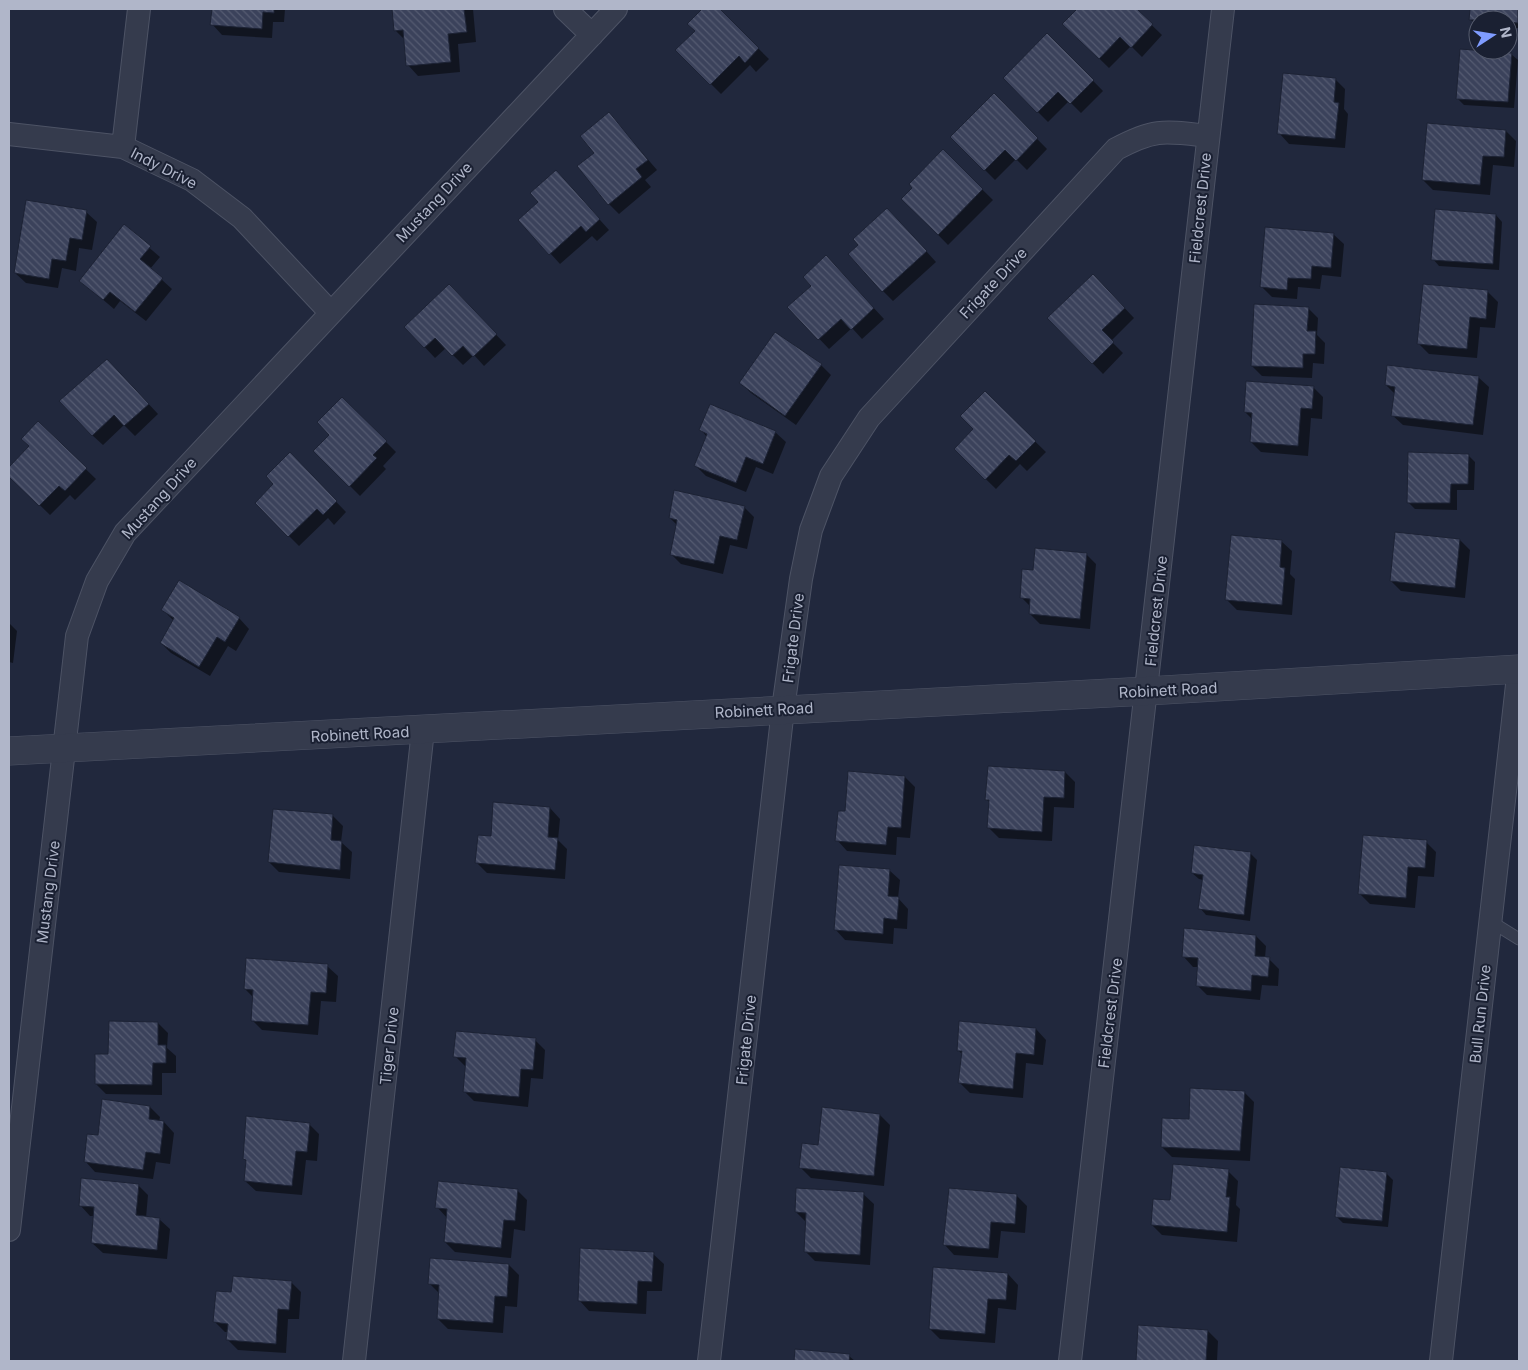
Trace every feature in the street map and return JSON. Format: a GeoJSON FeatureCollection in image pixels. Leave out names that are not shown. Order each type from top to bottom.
{"type":"FeatureCollection","features":[{"type":"Feature","properties":{"kind":"street"},"geometry":{"type":"LineString","coordinates":[[123,147],[139,9]]}},
{"type":"Feature","properties":{"kind":"street"},"geometry":{"type":"LineString","coordinates":[[565,9],[592,35]]}},
{"type":"Feature","properties":{"kind":"street","name":"Mustang Drive"},"geometry":{"type":"LineString","coordinates":[[9,1230],[78,636],[97,581],[125,533],[330,312],[616,9]]}},
{"type":"Feature","properties":{"kind":"street","name":"Fieldcrest Drive"},"geometry":{"type":"LineString","coordinates":[[1070,1361],[1223,9]]}},
{"type":"Feature","properties":{"kind":"street","name":"Frigate Drive"},"geometry":{"type":"LineString","coordinates":[[709,1361],[800,579],[811,530],[831,476],[869,418],[1116,149],[1141,136],[1167,131],[1208,136]]}},
{"type":"Feature","properties":{"kind":"street","name":"Indy Drive"},"geometry":{"type":"LineString","coordinates":[[9,134],[123,147],[192,180],[242,218],[330,312]]}},
{"type":"Feature","properties":{"kind":"street","name":"Robinett Road"},"geometry":{"type":"LineString","coordinates":[[9,751],[1147,691],[1519,668]]}},
{"type":"Feature","properties":{"kind":"street","name":"Bull Run Drive"},"geometry":{"type":"LineString","coordinates":[[1441,1361],[1519,668]]}},
{"type":"Feature","properties":{"kind":"street","name":"Tiger Drive"},"geometry":{"type":"LineString","coordinates":[[354,1361],[423,730]]}},
{"type":"Feature","properties":{"kind":"lane"},"geometry":{"type":"LineString","coordinates":[[1490,922],[1519,939]]}},
{"type":"Feature","properties":{"kind":"building"},"geometry":{"type":"Polygon","coordinates":[[[212,9],[274,9],[274,13],[263,12],[262,29],[210,25],[212,9]]]}},
{"type":"Feature","properties":{"kind":"building"},"geometry":{"type":"Polygon","coordinates":[[[392,9],[464,9],[467,32],[448,34],[451,62],[406,66],[403,30],[394,31],[392,9]]]}},
{"type":"Feature","properties":{"kind":"building"},"geometry":{"type":"Polygon","coordinates":[[[702,9],[720,9],[759,48],[745,63],[739,56],[710,85],[675,50],[695,31],[687,24],[702,9]]]}},
{"type":"Feature","properties":{"kind":"building"},"geometry":{"type":"Polygon","coordinates":[[[1077,9],[1137,9],[1153,24],[1131,48],[1120,37],[1099,59],[1062,24],[1077,9]]]}},
{"type":"Feature","properties":{"kind":"building"},"geometry":{"type":"Polygon","coordinates":[[[1470,9],[1518,9],[1518,10],[1470,9]]]}},
{"type":"Feature","properties":{"kind":"building"},"geometry":{"type":"Polygon","coordinates":[[[1047,33],[1094,80],[1070,104],[1058,92],[1037,113],[1003,78],[1047,33]]]}},
{"type":"Feature","properties":{"kind":"building"},"geometry":{"type":"Polygon","coordinates":[[[1460,49],[1468,50],[1468,60],[1511,60],[1508,102],[1456,99],[1460,49]]]}},
{"type":"Feature","properties":{"kind":"building"},"geometry":{"type":"Polygon","coordinates":[[[1283,73],[1336,78],[1334,102],[1339,103],[1335,139],[1277,134],[1283,73]]]}},
{"type":"Feature","properties":{"kind":"building"},"geometry":{"type":"Polygon","coordinates":[[[994,93],[1038,138],[1016,161],[1005,150],[984,171],[950,137],[994,93]]]}},
{"type":"Feature","properties":{"kind":"building"},"geometry":{"type":"Polygon","coordinates":[[[609,112],[648,160],[636,169],[642,177],[608,205],[577,166],[594,153],[580,136],[609,112]]]}},
{"type":"Feature","properties":{"kind":"building"},"geometry":{"type":"Polygon","coordinates":[[[1427,123],[1506,130],[1504,157],[1483,156],[1480,185],[1422,180],[1427,123]]]}},
{"type":"Feature","properties":{"kind":"building"},"geometry":{"type":"Polygon","coordinates":[[[943,149],[983,189],[938,235],[901,199],[912,188],[909,184],[943,149]]]}},
{"type":"Feature","properties":{"kind":"building"},"geometry":{"type":"Polygon","coordinates":[[[556,170],[600,219],[586,232],[581,226],[549,255],[518,220],[538,202],[530,193],[556,170]]]}},
{"type":"Feature","properties":{"kind":"building"},"geometry":{"type":"Polygon","coordinates":[[[26,200],[87,210],[82,240],[70,238],[66,261],[52,259],[49,279],[14,273],[26,200]]]}},
{"type":"Feature","properties":{"kind":"building"},"geometry":{"type":"Polygon","coordinates":[[[887,208],[927,251],[882,292],[848,254],[858,245],[853,239],[887,208]]]}},
{"type":"Feature","properties":{"kind":"building"},"geometry":{"type":"Polygon","coordinates":[[[1435,209],[1496,214],[1493,264],[1431,260],[1435,209]]]}},
{"type":"Feature","properties":{"kind":"building"},"geometry":{"type":"Polygon","coordinates":[[[124,224],[151,246],[140,259],[163,278],[135,312],[110,292],[103,300],[79,281],[124,224]]]}},
{"type":"Feature","properties":{"kind":"building"},"geometry":{"type":"Polygon","coordinates":[[[1265,227],[1334,233],[1331,268],[1312,266],[1311,279],[1288,278],[1287,290],[1260,287],[1265,227]]]}},
{"type":"Feature","properties":{"kind":"building"},"geometry":{"type":"Polygon","coordinates":[[[826,255],[874,308],[851,330],[841,319],[818,340],[787,307],[811,286],[803,277],[826,255]]]}},
{"type":"Feature","properties":{"kind":"building"},"geometry":{"type":"Polygon","coordinates":[[[1093,274],[1125,308],[1102,330],[1114,342],[1092,364],[1047,318],[1093,274]]]}},
{"type":"Feature","properties":{"kind":"building"},"geometry":{"type":"Polygon","coordinates":[[[449,284],[497,334],[473,357],[463,346],[452,356],[435,338],[424,348],[404,327],[449,284]]]}},
{"type":"Feature","properties":{"kind":"building"},"geometry":{"type":"Polygon","coordinates":[[[1423,284],[1488,290],[1486,319],[1470,317],[1467,349],[1417,344],[1423,284]]]}},
{"type":"Feature","properties":{"kind":"building"},"geometry":{"type":"Polygon","coordinates":[[[1254,304],[1309,307],[1307,331],[1316,331],[1315,354],[1303,354],[1303,368],[1251,366],[1254,304]]]}},
{"type":"Feature","properties":{"kind":"building"},"geometry":{"type":"Polygon","coordinates":[[[775,332],[822,364],[785,416],[739,383],[775,332]]]}},
{"type":"Feature","properties":{"kind":"building"},"geometry":{"type":"Polygon","coordinates":[[[107,359],[149,404],[124,426],[114,415],[92,436],[59,401],[107,359]]]}},
{"type":"Feature","properties":{"kind":"building"},"geometry":{"type":"Polygon","coordinates":[[[1387,365],[1479,376],[1473,425],[1391,416],[1395,387],[1385,385],[1387,365]]]}},
{"type":"Feature","properties":{"kind":"building"},"geometry":{"type":"Polygon","coordinates":[[[1246,381],[1314,386],[1312,409],[1301,408],[1298,446],[1250,442],[1252,413],[1244,412],[1246,381]]]}},
{"type":"Feature","properties":{"kind":"building"},"geometry":{"type":"Polygon","coordinates":[[[985,391],[1036,441],[1016,461],[1009,455],[985,480],[954,449],[973,429],[960,416],[985,391]]]}},
{"type":"Feature","properties":{"kind":"building"},"geometry":{"type":"Polygon","coordinates":[[[342,397],[387,441],[373,455],[377,458],[349,487],[313,451],[329,435],[317,422],[342,397]]]}},
{"type":"Feature","properties":{"kind":"building"},"geometry":{"type":"Polygon","coordinates":[[[710,404],[776,431],[763,464],[746,457],[736,483],[694,466],[707,434],[699,430],[710,404]]]}},
{"type":"Feature","properties":{"kind":"building"},"geometry":{"type":"Polygon","coordinates":[[[38,421],[87,468],[65,491],[59,486],[39,506],[9,477],[9,467],[29,446],[21,439],[38,421]]]}},
{"type":"Feature","properties":{"kind":"building"},"geometry":{"type":"Polygon","coordinates":[[[290,452],[337,501],[323,515],[317,509],[288,537],[255,503],[273,484],[266,476],[290,452]]]}},
{"type":"Feature","properties":{"kind":"building"},"geometry":{"type":"Polygon","coordinates":[[[1408,452],[1469,454],[1468,484],[1451,484],[1450,503],[1407,503],[1408,452]]]}},
{"type":"Feature","properties":{"kind":"building"},"geometry":{"type":"Polygon","coordinates":[[[674,490],[745,506],[737,540],[720,536],[714,564],[670,555],[677,520],[669,518],[674,490]]]}},
{"type":"Feature","properties":{"kind":"building"},"geometry":{"type":"Polygon","coordinates":[[[1395,532],[1460,539],[1455,588],[1390,581],[1395,532]]]}},
{"type":"Feature","properties":{"kind":"building"},"geometry":{"type":"Polygon","coordinates":[[[1231,535],[1282,540],[1280,567],[1285,568],[1282,605],[1225,600],[1231,535]]]}},
{"type":"Feature","properties":{"kind":"building"},"geometry":{"type":"Polygon","coordinates":[[[1035,548],[1087,553],[1080,619],[1029,614],[1030,599],[1020,598],[1022,569],[1033,570],[1035,548]]]}},
{"type":"Feature","properties":{"kind":"building"},"geometry":{"type":"Polygon","coordinates":[[[179,580],[240,617],[225,642],[217,637],[199,667],[160,643],[174,618],[161,610],[179,580]]]}},
{"type":"Feature","properties":{"kind":"building"},"geometry":{"type":"Polygon","coordinates":[[[988,766],[1065,771],[1064,798],[1044,797],[1042,832],[987,828],[989,800],[985,800],[988,766]]]}},
{"type":"Feature","properties":{"kind":"building"},"geometry":{"type":"Polygon","coordinates":[[[848,771],[905,776],[901,828],[888,827],[886,845],[835,841],[838,811],[845,811],[848,771]]]}},
{"type":"Feature","properties":{"kind":"building"},"geometry":{"type":"Polygon","coordinates":[[[493,802],[550,807],[548,837],[558,838],[555,870],[475,863],[478,835],[491,836],[493,802]]]}},
{"type":"Feature","properties":{"kind":"building"},"geometry":{"type":"Polygon","coordinates":[[[273,809],[333,814],[331,840],[342,841],[340,870],[268,862],[273,809]]]}},
{"type":"Feature","properties":{"kind":"building"},"geometry":{"type":"Polygon","coordinates":[[[1363,835],[1427,840],[1425,868],[1408,867],[1406,898],[1358,894],[1363,835]]]}},
{"type":"Feature","properties":{"kind":"building"},"geometry":{"type":"Polygon","coordinates":[[[1194,845],[1251,852],[1244,915],[1198,909],[1203,875],[1191,873],[1194,845]]]}},
{"type":"Feature","properties":{"kind":"building"},"geometry":{"type":"Polygon","coordinates":[[[839,865],[890,869],[888,896],[899,897],[897,920],[884,918],[883,934],[834,930],[839,865]]]}},
{"type":"Feature","properties":{"kind":"building"},"geometry":{"type":"Polygon","coordinates":[[[1184,928],[1256,935],[1255,956],[1270,957],[1268,977],[1252,975],[1251,991],[1196,986],[1198,958],[1182,957],[1184,928]]]}},
{"type":"Feature","properties":{"kind":"building"},"geometry":{"type":"Polygon","coordinates":[[[246,958],[328,964],[326,993],[311,992],[308,1025],[251,1021],[253,990],[244,989],[246,958]]]}},
{"type":"Feature","properties":{"kind":"building"},"geometry":{"type":"Polygon","coordinates":[[[109,1021],[158,1022],[158,1045],[166,1045],[166,1063],[153,1063],[152,1085],[95,1084],[95,1054],[108,1054],[109,1021]]]}},
{"type":"Feature","properties":{"kind":"building"},"geometry":{"type":"Polygon","coordinates":[[[959,1021],[1036,1028],[1034,1055],[1016,1053],[1013,1089],[958,1083],[962,1051],[957,1051],[959,1021]]]}},
{"type":"Feature","properties":{"kind":"building"},"geometry":{"type":"Polygon","coordinates":[[[456,1031],[536,1038],[533,1070],[521,1069],[519,1097],[463,1092],[466,1058],[453,1057],[456,1031]]]}},
{"type":"Feature","properties":{"kind":"building"},"geometry":{"type":"Polygon","coordinates":[[[1190,1088],[1245,1091],[1240,1151],[1161,1147],[1162,1118],[1189,1119],[1190,1088]]]}},
{"type":"Feature","properties":{"kind":"building"},"geometry":{"type":"Polygon","coordinates":[[[102,1099],[150,1106],[149,1119],[164,1121],[160,1154],[146,1152],[143,1170],[84,1162],[87,1134],[98,1135],[102,1099]]]}},
{"type":"Feature","properties":{"kind":"building"},"geometry":{"type":"Polygon","coordinates":[[[822,1107],[880,1114],[874,1176],[799,1168],[802,1143],[818,1145],[822,1107]]]}},
{"type":"Feature","properties":{"kind":"building"},"geometry":{"type":"Polygon","coordinates":[[[246,1116],[310,1123],[307,1152],[296,1151],[292,1186],[244,1181],[246,1160],[243,1159],[246,1116]]]}},
{"type":"Feature","properties":{"kind":"building"},"geometry":{"type":"Polygon","coordinates":[[[1173,1164],[1229,1169],[1226,1197],[1230,1197],[1227,1232],[1151,1225],[1153,1199],[1170,1200],[1173,1164]]]}},
{"type":"Feature","properties":{"kind":"building"},"geometry":{"type":"Polygon","coordinates":[[[1340,1167],[1387,1172],[1382,1221],[1335,1217],[1340,1167]]]}},
{"type":"Feature","properties":{"kind":"building"},"geometry":{"type":"Polygon","coordinates":[[[81,1178],[139,1184],[136,1215],[160,1218],[157,1250],[91,1243],[94,1207],[79,1206],[81,1178]]]}},
{"type":"Feature","properties":{"kind":"building"},"geometry":{"type":"Polygon","coordinates":[[[438,1181],[518,1189],[515,1221],[504,1220],[501,1248],[444,1242],[447,1209],[435,1208],[438,1181]]]}},
{"type":"Feature","properties":{"kind":"building"},"geometry":{"type":"Polygon","coordinates":[[[796,1188],[864,1192],[860,1255],[804,1252],[806,1213],[795,1212],[796,1188]]]}},
{"type":"Feature","properties":{"kind":"building"},"geometry":{"type":"Polygon","coordinates":[[[949,1188],[1017,1194],[1015,1224],[991,1222],[989,1249],[943,1245],[949,1188]]]}},
{"type":"Feature","properties":{"kind":"building"},"geometry":{"type":"Polygon","coordinates":[[[580,1248],[654,1252],[652,1282],[638,1281],[637,1304],[578,1301],[580,1248]]]}},
{"type":"Feature","properties":{"kind":"building"},"geometry":{"type":"Polygon","coordinates":[[[430,1258],[509,1264],[507,1297],[495,1296],[493,1323],[437,1319],[439,1285],[428,1284],[430,1258]]]}},
{"type":"Feature","properties":{"kind":"building"},"geometry":{"type":"Polygon","coordinates":[[[933,1267],[1008,1273],[1006,1300],[988,1299],[985,1334],[929,1329],[933,1267]]]}},
{"type":"Feature","properties":{"kind":"building"},"geometry":{"type":"Polygon","coordinates":[[[233,1276],[292,1281],[289,1310],[278,1309],[276,1344],[226,1340],[228,1324],[213,1322],[216,1291],[231,1292],[233,1276]]]}},
{"type":"Feature","properties":{"kind":"building"},"geometry":{"type":"Polygon","coordinates":[[[1138,1325],[1208,1330],[1206,1361],[1136,1361],[1138,1325]]]}},
{"type":"Feature","properties":{"kind":"building"},"geometry":{"type":"Polygon","coordinates":[[[795,1349],[850,1354],[849,1361],[794,1361],[795,1349]]]}}]}
